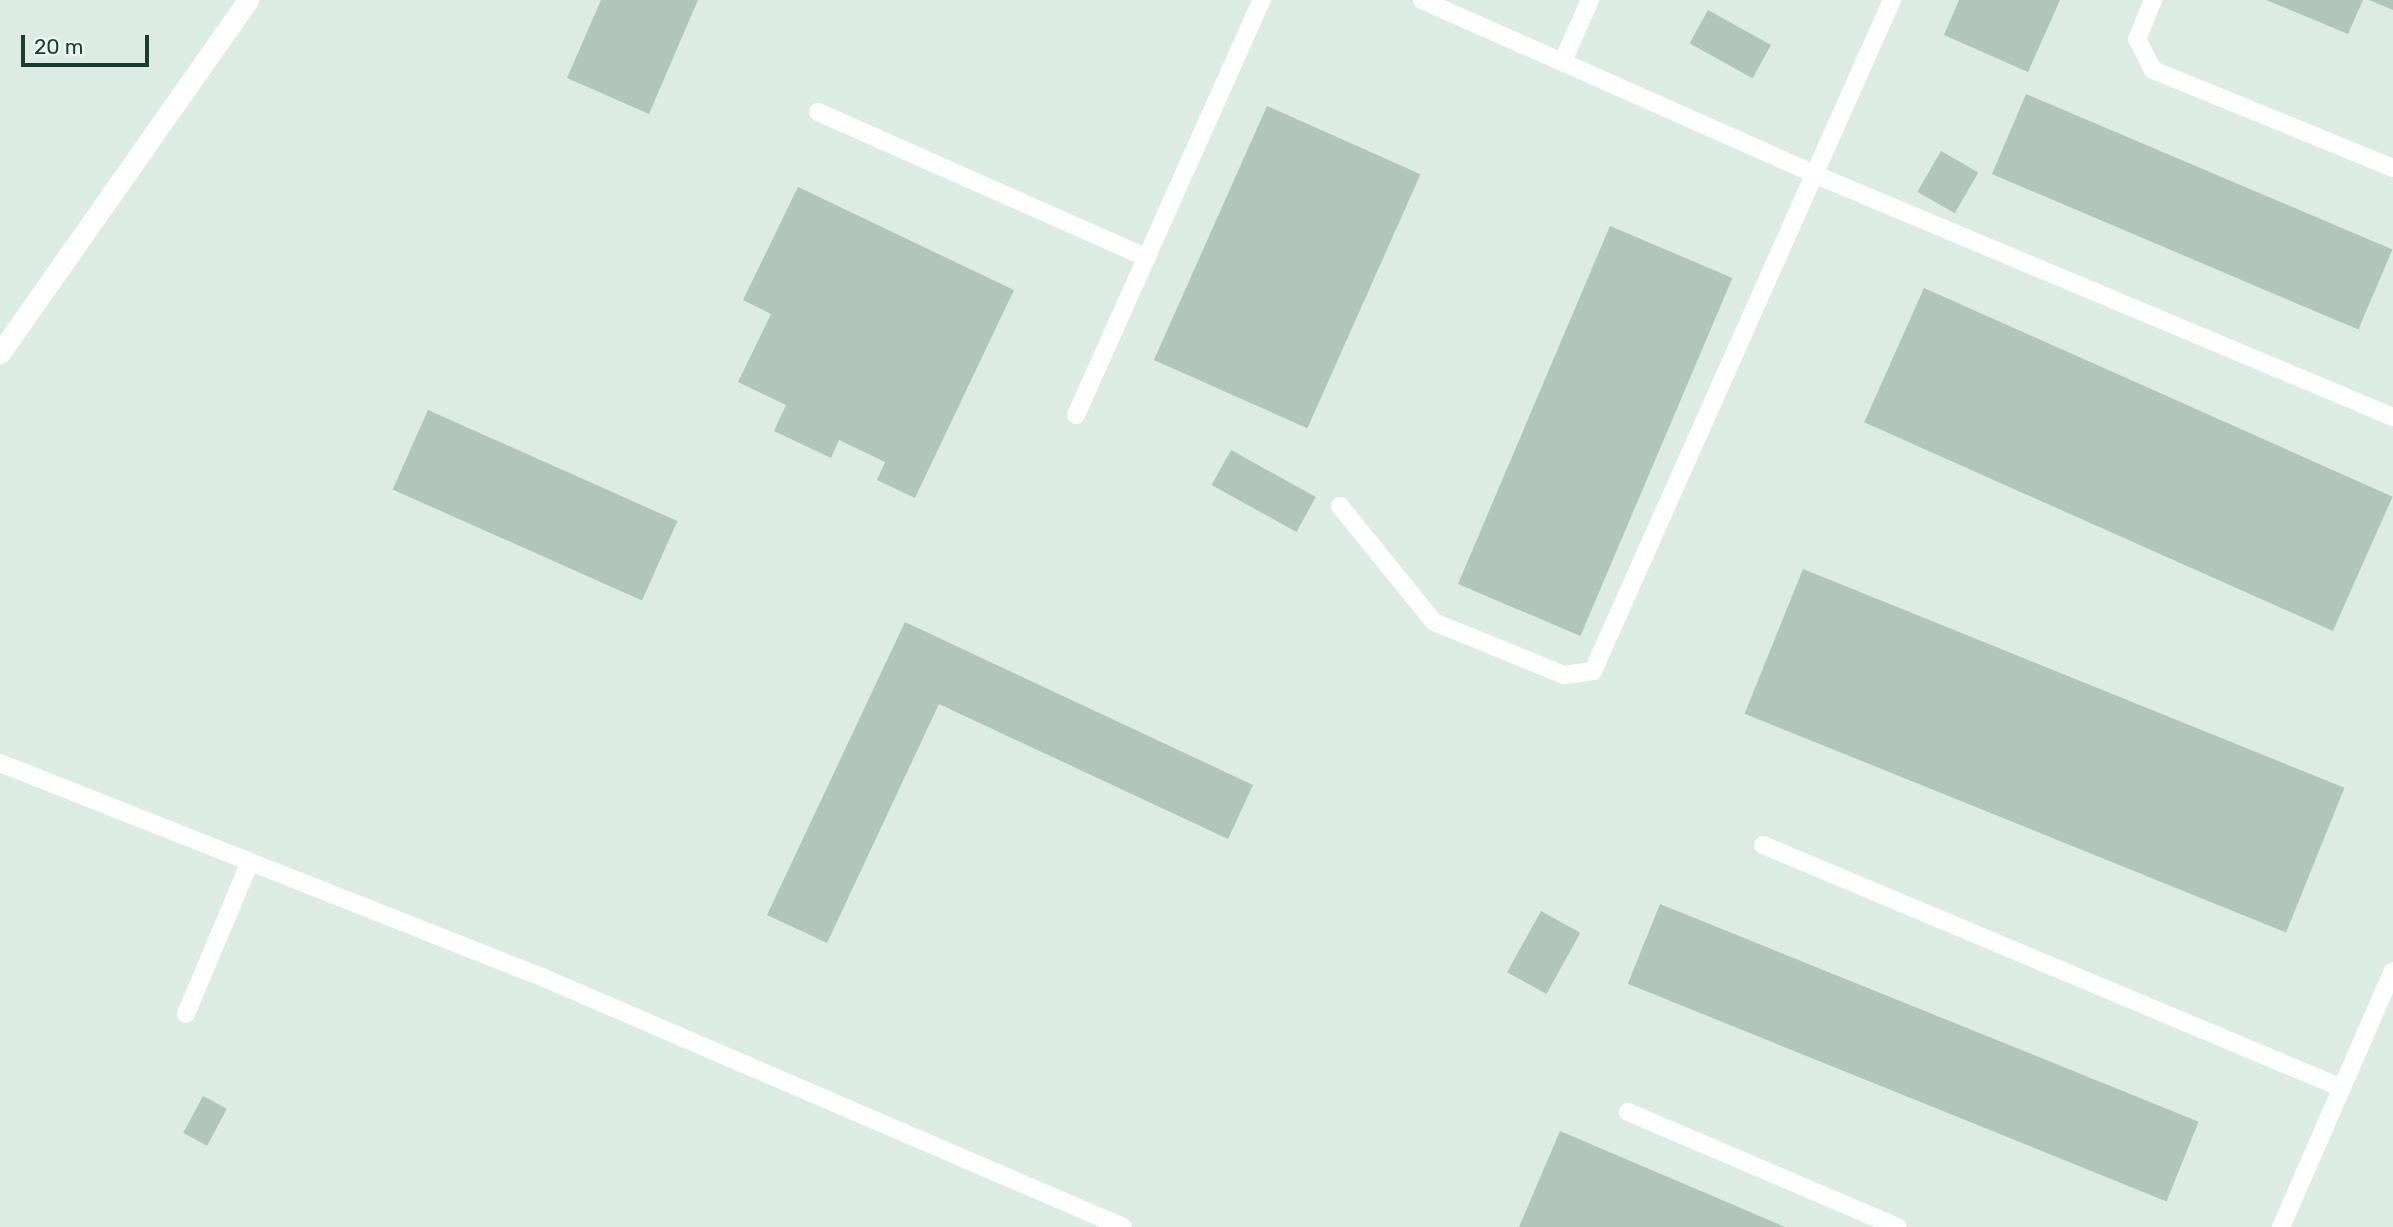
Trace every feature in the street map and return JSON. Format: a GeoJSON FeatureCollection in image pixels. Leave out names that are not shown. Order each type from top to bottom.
{"type":"FeatureCollection","features":[{"type":"Feature","properties":{"kind":"main road"},"geometry":{"type":"LineString","coordinates":[[0,353],[248,0]]}},
{"type":"Feature","properties":{"kind":"lane"},"geometry":{"type":"LineString","coordinates":[[1076,415],[1262,0]]}},
{"type":"Feature","properties":{"kind":"lane"},"geometry":{"type":"LineString","coordinates":[[1422,0],[1816,175],[2393,416]]}},
{"type":"Feature","properties":{"kind":"lane"},"geometry":{"type":"LineString","coordinates":[[1563,61],[1590,0]]}},
{"type":"Feature","properties":{"kind":"lane"},"geometry":{"type":"LineString","coordinates":[[1340,506],[1434,622],[1564,675],[1593,671],[1892,0]]}},
{"type":"Feature","properties":{"kind":"lane"},"geometry":{"type":"LineString","coordinates":[[2154,0],[2137,39],[2153,70],[2393,168]]}},
{"type":"Feature","properties":{"kind":"lane"},"geometry":{"type":"LineString","coordinates":[[818,112],[1147,258]]}},
{"type":"Feature","properties":{"kind":"lane"},"geometry":{"type":"LineString","coordinates":[[0,763],[544,978],[1123,1227]]}},
{"type":"Feature","properties":{"kind":"lane"},"geometry":{"type":"LineString","coordinates":[[1763,845],[2342,1088]]}},
{"type":"Feature","properties":{"kind":"lane"},"geometry":{"type":"LineString","coordinates":[[186,1014],[250,862]]}},
{"type":"Feature","properties":{"kind":"lane"},"geometry":{"type":"LineString","coordinates":[[2281,1227],[2393,971]]}},
{"type":"Feature","properties":{"kind":"lane"},"geometry":{"type":"LineString","coordinates":[[1628,1112],[1897,1227]]}},
{"type":"Feature","properties":{"kind":"building"},"geometry":{"type":"Polygon","coordinates":[[[601,0],[698,0],[649,114],[567,78],[601,0]]]}},
{"type":"Feature","properties":{"kind":"building"},"geometry":{"type":"Polygon","coordinates":[[[1959,0],[2060,0],[2028,72],[1944,35],[1959,0]]]}},
{"type":"Feature","properties":{"kind":"building"},"geometry":{"type":"Polygon","coordinates":[[[2266,0],[2363,0],[2348,34],[2266,0]]]}},
{"type":"Feature","properties":{"kind":"building"},"geometry":{"type":"Polygon","coordinates":[[[2369,0],[2393,0],[2393,10],[2369,0]]]}},
{"type":"Feature","properties":{"kind":"building"},"geometry":{"type":"Polygon","coordinates":[[[1708,10],[1771,45],[1753,78],[1690,43],[1708,10]]]}},
{"type":"Feature","properties":{"kind":"building"},"geometry":{"type":"Polygon","coordinates":[[[2026,94],[2392,250],[2358,330],[1992,174],[2026,94]]]}},
{"type":"Feature","properties":{"kind":"building"},"geometry":{"type":"Polygon","coordinates":[[[1267,106],[1420,174],[1307,428],[1154,360],[1267,106]]]}},
{"type":"Feature","properties":{"kind":"building"},"geometry":{"type":"Polygon","coordinates":[[[1941,151],[1978,173],[1955,213],[1918,192],[1941,151]]]}},
{"type":"Feature","properties":{"kind":"building"},"geometry":{"type":"Polygon","coordinates":[[[798,187],[1014,290],[915,498],[877,480],[885,462],[839,440],[831,458],[774,431],[786,405],[738,382],[771,314],[743,300],[798,187]]]}},
{"type":"Feature","properties":{"kind":"building"},"geometry":{"type":"Polygon","coordinates":[[[1610,226],[1732,278],[1580,636],[1458,584],[1610,226]]]}},
{"type":"Feature","properties":{"kind":"building"},"geometry":{"type":"Polygon","coordinates":[[[1924,288],[2393,497],[2333,631],[1864,422],[1924,288]]]}},
{"type":"Feature","properties":{"kind":"building"},"geometry":{"type":"Polygon","coordinates":[[[428,410],[677,521],[642,601],[393,489],[428,410]]]}},
{"type":"Feature","properties":{"kind":"building"},"geometry":{"type":"Polygon","coordinates":[[[1231,450],[1316,497],[1296,532],[1212,485],[1231,450]]]}},
{"type":"Feature","properties":{"kind":"building"},"geometry":{"type":"Polygon","coordinates":[[[1803,569],[2344,788],[2286,932],[1745,714],[1803,569]]]}},
{"type":"Feature","properties":{"kind":"building"},"geometry":{"type":"Polygon","coordinates":[[[905,622],[1253,785],[1228,839],[939,704],[827,943],[767,915],[905,622]]]}},
{"type":"Feature","properties":{"kind":"building"},"geometry":{"type":"Polygon","coordinates":[[[1660,904],[2199,1122],[2166,1201],[1628,984],[1660,904]]]}},
{"type":"Feature","properties":{"kind":"building"},"geometry":{"type":"Polygon","coordinates":[[[1541,911],[1580,933],[1546,994],[1507,972],[1541,911]]]}},
{"type":"Feature","properties":{"kind":"building"},"geometry":{"type":"Polygon","coordinates":[[[203,1096],[227,1109],[207,1146],[183,1133],[203,1096]]]}},
{"type":"Feature","properties":{"kind":"building"},"geometry":{"type":"Polygon","coordinates":[[[1560,1131],[1785,1227],[1519,1227],[1560,1131]]]}}]}
